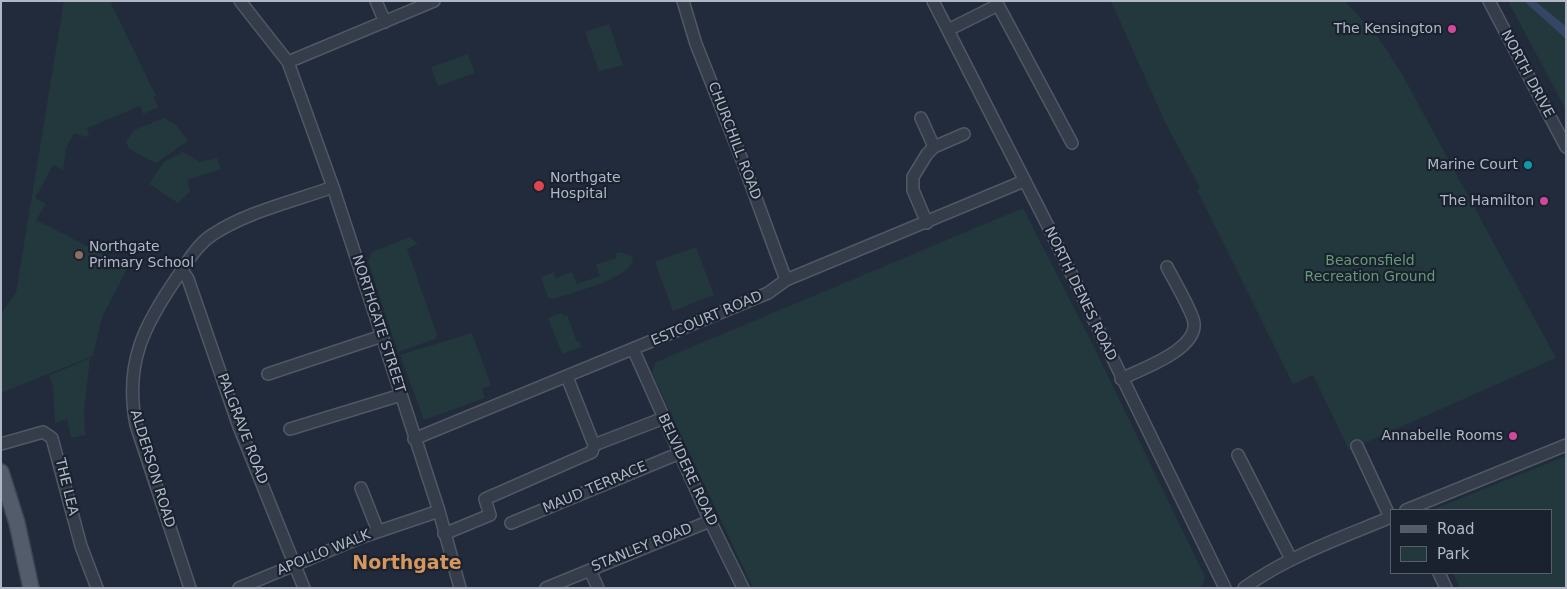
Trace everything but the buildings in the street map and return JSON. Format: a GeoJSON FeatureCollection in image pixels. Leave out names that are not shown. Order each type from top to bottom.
{"type":"FeatureCollection","features":[{"type":"Feature","properties":{"kind":"main road"},"geometry":{"type":"LineString","coordinates":[[1,472],[17,523],[31,588]]}},
{"type":"Feature","properties":{"kind":"street","name":"NORTHGATE STREET"},"geometry":{"type":"LineString","coordinates":[[240,1],[288,62],[334,187],[414,439],[439,511],[460,588]]}},
{"type":"Feature","properties":{"kind":"street"},"geometry":{"type":"LineString","coordinates":[[376,1],[385,22]]}},
{"type":"Feature","properties":{"kind":"street"},"geometry":{"type":"LineString","coordinates":[[288,62],[434,1]]}},
{"type":"Feature","properties":{"kind":"street","name":"CHURCHILL ROAD"},"geometry":{"type":"LineString","coordinates":[[682,1],[696,44],[742,160],[786,280]]}},
{"type":"Feature","properties":{"kind":"street","name":"NORTH DENES ROAD"},"geometry":{"type":"LineString","coordinates":[[933,1],[1024,181],[1052,232],[1121,379],[1224,588]]}},
{"type":"Feature","properties":{"kind":"street","name":"NORTH DRIVE"},"geometry":{"type":"LineString","coordinates":[[1489,1],[1566,147]]}},
{"type":"Feature","properties":{"kind":"street"},"geometry":{"type":"LineString","coordinates":[[948,30],[998,5],[1072,143]]}},
{"type":"Feature","properties":{"kind":"street"},"geometry":{"type":"LineString","coordinates":[[921,118],[934,147]]}},
{"type":"Feature","properties":{"kind":"street"},"geometry":{"type":"LineString","coordinates":[[927,223],[912,184],[915,171],[934,147],[964,134]]}},
{"type":"Feature","properties":{"kind":"street","name":"ESTCOURT ROAD"},"geometry":{"type":"LineString","coordinates":[[414,439],[634,351],[768,293],[786,280],[927,223],[1024,181]]}},
{"type":"Feature","properties":{"kind":"street","name":"ALDERSON ROAD"},"geometry":{"type":"LineString","coordinates":[[190,588],[136,425],[131,402],[131,378],[140,340],[159,303],[182,270],[212,235],[237,222],[334,187]]}},
{"type":"Feature","properties":{"kind":"street"},"geometry":{"type":"LineString","coordinates":[[1121,379],[1181,348],[1192,335],[1194,321],[1167,267]]}},
{"type":"Feature","properties":{"kind":"street","name":"PALGRAVE ROAD"},"geometry":{"type":"LineString","coordinates":[[182,270],[188,279],[239,427],[296,564],[304,588]]}},
{"type":"Feature","properties":{"kind":"street"},"geometry":{"type":"LineString","coordinates":[[268,374],[382,336]]}},
{"type":"Feature","properties":{"kind":"street","name":"BELVIDERE ROAD"},"geometry":{"type":"LineString","coordinates":[[634,351],[742,588]]}},
{"type":"Feature","properties":{"kind":"street"},"geometry":{"type":"LineString","coordinates":[[444,534],[490,515],[485,499],[592,452],[594,445],[566,377]]}},
{"type":"Feature","properties":{"kind":"street"},"geometry":{"type":"LineString","coordinates":[[290,430],[401,395]]}},
{"type":"Feature","properties":{"kind":"street"},"geometry":{"type":"LineString","coordinates":[[594,445],[664,418]]}},
{"type":"Feature","properties":{"kind":"street","name":"THE LEA"},"geometry":{"type":"LineString","coordinates":[[1,444],[43,432],[52,438],[81,546],[97,588]]}},
{"type":"Feature","properties":{"kind":"street"},"geometry":{"type":"LineString","coordinates":[[1411,509],[1566,445]]}},
{"type":"Feature","properties":{"kind":"street"},"geometry":{"type":"LineString","coordinates":[[1357,446],[1390,515]]}},
{"type":"Feature","properties":{"kind":"street","name":"MAUD TERRACE"},"geometry":{"type":"LineString","coordinates":[[511,523],[680,453]]}},
{"type":"Feature","properties":{"kind":"street"},"geometry":{"type":"LineString","coordinates":[[1238,455],[1291,559]]}},
{"type":"Feature","properties":{"kind":"street"},"geometry":{"type":"LineString","coordinates":[[361,488],[378,531]]}},
{"type":"Feature","properties":{"kind":"street","name":"APOLLO WALK"},"geometry":{"type":"LineString","coordinates":[[239,588],[378,531],[439,511]]}},
{"type":"Feature","properties":{"kind":"street"},"geometry":{"type":"LineString","coordinates":[[1244,588],[1262,574],[1291,559],[1390,517]]}},
{"type":"Feature","properties":{"kind":"street","name":"STANLEY ROAD"},"geometry":{"type":"LineString","coordinates":[[546,588],[710,520]]}},
{"type":"Feature","properties":{"kind":"street"},"geometry":{"type":"LineString","coordinates":[[590,570],[598,588]]}},
{"type":"Feature","properties":{"kind":"street"},"geometry":{"type":"LineString","coordinates":[[1439,574],[1446,588]]}},
{"type":"Feature","properties":{"kind":"green space"},"geometry":{"type":"Polygon","coordinates":[[[64,1],[110,1],[156,96],[153,97],[158,107],[143,114],[140,106],[87,128],[89,136],[86,137],[74,133],[66,148],[63,170],[53,165],[35,198],[46,204],[36,220],[128,267],[102,317],[93,356],[1,393],[1,314],[16,293],[64,1]]]}},
{"type":"Feature","properties":{"kind":"green space","name":"Beaconsfield Recreation Ground"},"geometry":{"type":"Polygon","coordinates":[[[1111,1],[1345,1],[1378,37],[1402,74],[1556,358],[1349,450],[1313,375],[1293,384],[1197,190],[1200,188],[1165,122],[1111,1]]]}},
{"type":"Feature","properties":{"kind":"green space"},"geometry":{"type":"Polygon","coordinates":[[[1508,1],[1566,1],[1566,110],[1508,1]]]}},
{"type":"Feature","properties":{"kind":"green space"},"geometry":{"type":"Polygon","coordinates":[[[609,24],[623,65],[599,71],[585,32],[609,24]]]}},
{"type":"Feature","properties":{"kind":"green space"},"geometry":{"type":"Polygon","coordinates":[[[468,54],[475,73],[438,86],[431,67],[468,54]]]}},
{"type":"Feature","properties":{"kind":"green space"},"geometry":{"type":"Polygon","coordinates":[[[164,118],[176,125],[188,141],[156,163],[129,149],[126,142],[134,130],[164,118]]]}},
{"type":"Feature","properties":{"kind":"green space"},"geometry":{"type":"Polygon","coordinates":[[[183,152],[200,162],[217,158],[221,169],[187,180],[190,191],[178,203],[149,184],[164,162],[183,152]]]}},
{"type":"Feature","properties":{"kind":"green space"},"geometry":{"type":"Polygon","coordinates":[[[1023,208],[1092,343],[1205,577],[1202,586],[1198,588],[753,588],[652,373],[656,362],[1023,208]]]}},
{"type":"Feature","properties":{"kind":"green space"},"geometry":{"type":"Polygon","coordinates":[[[410,237],[418,244],[407,249],[437,335],[435,339],[398,352],[368,261],[372,252],[410,237]]]}},
{"type":"Feature","properties":{"kind":"green space"},"geometry":{"type":"Polygon","coordinates":[[[696,247],[714,295],[673,311],[655,262],[696,247]]]}},
{"type":"Feature","properties":{"kind":"green space"},"geometry":{"type":"Polygon","coordinates":[[[621,252],[631,256],[633,260],[622,273],[600,284],[556,298],[548,298],[541,277],[554,272],[556,278],[572,272],[577,284],[600,276],[596,265],[616,258],[615,254],[621,252]]]}},
{"type":"Feature","properties":{"kind":"green space"},"geometry":{"type":"Polygon","coordinates":[[[562,313],[563,316],[567,315],[577,342],[579,341],[581,347],[562,354],[548,318],[562,313]]]}},
{"type":"Feature","properties":{"kind":"green space"},"geometry":{"type":"Polygon","coordinates":[[[472,333],[491,385],[482,389],[485,398],[424,420],[400,355],[472,333]]]}},
{"type":"Feature","properties":{"kind":"green space"},"geometry":{"type":"Polygon","coordinates":[[[90,358],[84,411],[85,435],[71,438],[67,419],[55,423],[53,385],[49,376],[90,358]]]}},
{"type":"Feature","properties":{"kind":"green space"},"geometry":{"type":"Polygon","coordinates":[[[1566,456],[1566,588],[1460,588],[1453,574],[1552,574],[1552,509],[1434,509],[1566,456]]]}},
{"type":"Feature","properties":{"kind":"water"},"geometry":{"type":"Polygon","coordinates":[[[1524,1],[1535,1],[1566,26],[1566,39],[1524,1]]]}},
{"type":"Feature","properties":{"kind":"place","name":"The Kensington"},"geometry":{"type":"Point","coordinates":[1452,29]}},
{"type":"Feature","properties":{"kind":"place","name":"Marine Court"},"geometry":{"type":"Point","coordinates":[1528,165]}},
{"type":"Feature","properties":{"kind":"place","name":"Northgate Hospital"},"geometry":{"type":"Point","coordinates":[539,186]}},
{"type":"Feature","properties":{"kind":"place","name":"The Hamilton"},"geometry":{"type":"Point","coordinates":[1544,201]}},
{"type":"Feature","properties":{"kind":"place","name":"Northgate Primary School"},"geometry":{"type":"Point","coordinates":[79,255]}},
{"type":"Feature","properties":{"kind":"place","name":"Annabelle Rooms"},"geometry":{"type":"Point","coordinates":[1513,436]}},
{"type":"Feature","properties":{"kind":"district","name":"Northgate"},"geometry":{"type":"Point","coordinates":[407,564]}}]}
